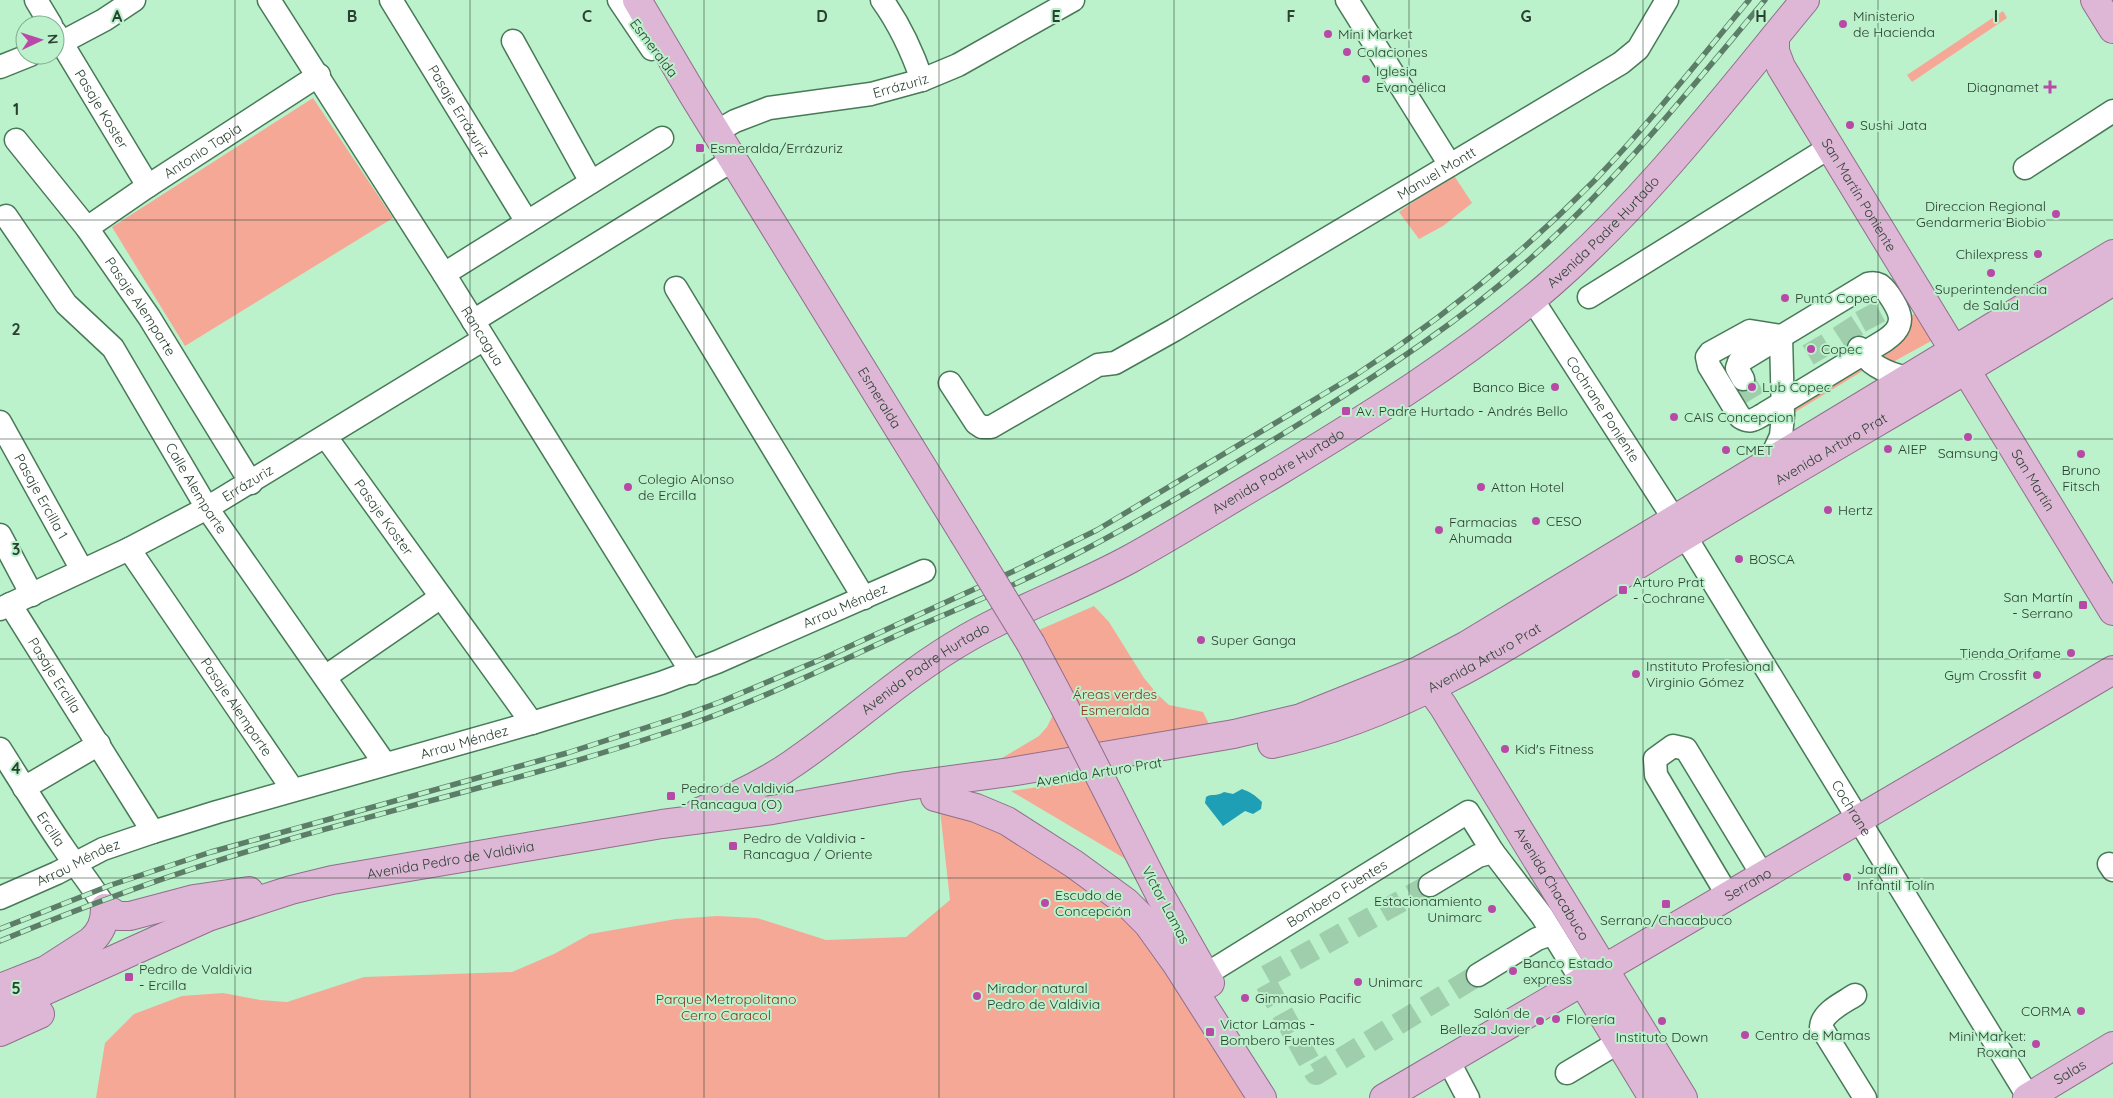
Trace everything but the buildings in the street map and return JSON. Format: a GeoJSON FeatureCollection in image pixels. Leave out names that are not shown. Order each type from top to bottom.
{"type":"FeatureCollection","features":[{"type":"Feature","properties":{"kind":"main road","name":"Esmeralda"},"geometry":{"type":"LineString","coordinates":[[637,0],[692,93],[1031,644],[1064,706]]}},
{"type":"Feature","properties":{"kind":"main road","name":"Avenida Padre Hurtado"},"geometry":{"type":"LineString","coordinates":[[662,824],[700,812],[751,788],[805,755],[952,646],[1120,564],[1201,518],[1431,376],[1468,350],[1532,299],[1579,258],[1664,171],[1805,0]]}},
{"type":"Feature","properties":{"kind":"main road"},"geometry":{"type":"LineString","coordinates":[[2095,0],[2113,29]]}},
{"type":"Feature","properties":{"kind":"main road","name":"San Martín Poniente"},"geometry":{"type":"LineString","coordinates":[[1775,37],[1775,51],[1781,67],[1960,360]]}},
{"type":"Feature","properties":{"kind":"main road","name":"Avenida Arturo Prat"},"geometry":{"type":"LineString","coordinates":[[774,824],[927,791],[1275,744],[1345,725],[1424,680],[1475,665],[1679,528],[1769,462],[1908,378],[1960,360],[2113,254]]}},
{"type":"Feature","properties":{"kind":"main road","name":"Avenida Arturo Prat"},"geometry":{"type":"LineString","coordinates":[[1679,528],[1960,360],[2113,281]]}},
{"type":"Feature","properties":{"kind":"main road","name":"San Martín"},"geometry":{"type":"LineString","coordinates":[[1960,360],[2113,611]]}},
{"type":"Feature","properties":{"kind":"main road","name":"Serrano"},"geometry":{"type":"LineString","coordinates":[[1384,1098],[2113,670]]}},
{"type":"Feature","properties":{"kind":"main road","name":"Avenida Chacabuco"},"geometry":{"type":"LineString","coordinates":[[1424,680],[1593,975],[1683,1098]]}},
{"type":"Feature","properties":{"kind":"main road","name":"Víctor Lamas"},"geometry":{"type":"LineString","coordinates":[[1064,706],[1160,895],[1278,1098]]}},
{"type":"Feature","properties":{"kind":"main road"},"geometry":{"type":"LineString","coordinates":[[927,791],[1007,821],[1074,864],[1126,902],[1148,924],[1176,963],[1262,1098]]}},
{"type":"Feature","properties":{"kind":"main road","name":"Avenida Pedro de Valdivia"},"geometry":{"type":"LineString","coordinates":[[0,1011],[208,917],[291,890],[374,872],[662,824],[927,791]]}},
{"type":"Feature","properties":{"kind":"main road","name":"Avenida Pedro de Valdivia"},"geometry":{"type":"LineString","coordinates":[[0,1032],[203,939],[268,914],[345,895],[774,824]]}},
{"type":"Feature","properties":{"kind":"main road"},"geometry":{"type":"LineString","coordinates":[[0,988],[46,970],[91,941],[103,924],[105,908],[118,916],[130,916],[212,895],[247,891],[291,890]]}},
{"type":"Feature","properties":{"kind":"main road","name":"Avenida Chacabuco"},"geometry":{"type":"LineString","coordinates":[[1593,975],[1619,1042],[1653,1098]]}},
{"type":"Feature","properties":{"kind":"main road","name":"Salas"},"geometry":{"type":"LineString","coordinates":[[2028,1098],[2113,1046]]}},
{"type":"Feature","properties":{"kind":"street","name":"Pasaje Koster"},"geometry":{"type":"LineString","coordinates":[[36,0],[44,15]]}},
{"type":"Feature","properties":{"kind":"street"},"geometry":{"type":"LineString","coordinates":[[65,33],[104,20],[134,0]]}},
{"type":"Feature","properties":{"kind":"street","name":"Rancagua"},"geometry":{"type":"LineString","coordinates":[[269,0],[444,274],[692,673]]}},
{"type":"Feature","properties":{"kind":"street","name":"Pasaje Errázuriz"},"geometry":{"type":"LineString","coordinates":[[391,0],[527,222]]}},
{"type":"Feature","properties":{"kind":"street","name":"Esmeralda"},"geometry":{"type":"LineString","coordinates":[[619,0],[665,67],[692,93]]}},
{"type":"Feature","properties":{"kind":"street"},"geometry":{"type":"LineString","coordinates":[[882,0],[898,23],[922,80]]}},
{"type":"Feature","properties":{"kind":"street","name":"Errázuriz"},"geometry":{"type":"LineString","coordinates":[[716,132],[735,121],[769,108],[871,94],[922,80],[958,64],[1073,0]]}},
{"type":"Feature","properties":{"kind":"street"},"geometry":{"type":"LineString","coordinates":[[1347,0],[1450,165]]}},
{"type":"Feature","properties":{"kind":"street","name":"Manuel Montt"},"geometry":{"type":"LineString","coordinates":[[950,383],[976,423],[982,427],[990,427],[1098,365],[1115,363],[1183,325],[1632,54],[1646,37],[1667,0]]}},
{"type":"Feature","properties":{"kind":"street"},"geometry":{"type":"LineString","coordinates":[[513,41],[591,182]]}},
{"type":"Feature","properties":{"kind":"street","name":"Pasaje Koster"},"geometry":{"type":"LineString","coordinates":[[65,51],[148,186]]}},
{"type":"Feature","properties":{"kind":"street"},"geometry":{"type":"LineString","coordinates":[[0,67],[15,61]]}},
{"type":"Feature","properties":{"kind":"street","name":"Antonio Tapia"},"geometry":{"type":"LineString","coordinates":[[87,228],[318,75]]}},
{"type":"Feature","properties":{"kind":"street"},"geometry":{"type":"LineString","coordinates":[[2024,168],[2113,111]]}},
{"type":"Feature","properties":{"kind":"street"},"geometry":{"type":"LineString","coordinates":[[444,274],[662,138]]}},
{"type":"Feature","properties":{"kind":"street","name":"Pasaje Alemparte"},"geometry":{"type":"LineString","coordinates":[[16,140],[87,228],[149,317],[252,482]]}},
{"type":"Feature","properties":{"kind":"street"},"geometry":{"type":"LineString","coordinates":[[1589,297],[1830,147]]}},
{"type":"Feature","properties":{"kind":"street"},"geometry":{"type":"LineString","coordinates":[[473,321],[733,160]]}},
{"type":"Feature","properties":{"kind":"street","name":"Calle Alemparte"},"geometry":{"type":"LineString","coordinates":[[6,216],[66,304],[113,348],[207,508],[385,764]]}},
{"type":"Feature","properties":{"kind":"street"},"geometry":{"type":"LineString","coordinates":[[1888,295],[1895,262],[1894,252]]}},
{"type":"Feature","properties":{"kind":"street"},"geometry":{"type":"LineString","coordinates":[[1868,284],[1877,284],[1888,295],[1897,308],[1900,319],[1894,333],[1860,351],[1783,402],[1760,408],[1748,421],[1740,417],[1709,366],[1707,356],[1710,353],[1750,330],[1781,336],[1807,332],[1860,299],[1868,284]]}},
{"type":"Feature","properties":{"kind":"street"},"geometry":{"type":"LineString","coordinates":[[676,288],[864,598]]}},
{"type":"Feature","properties":{"kind":"street"},"geometry":{"type":"LineString","coordinates":[[1888,295],[1901,296],[1926,304]]}},
{"type":"Feature","properties":{"kind":"street","name":"Cochrane Poniente"},"geometry":{"type":"LineString","coordinates":[[1532,299],[1679,528]]}},
{"type":"Feature","properties":{"kind":"street"},"geometry":{"type":"LineString","coordinates":[[1743,379],[1737,368],[1739,362],[1781,336]]}},
{"type":"Feature","properties":{"kind":"street"},"geometry":{"type":"LineString","coordinates":[[1769,462],[1781,436],[1783,402],[1781,336]]}},
{"type":"Feature","properties":{"kind":"street","name":"Errázuriz"},"geometry":{"type":"LineString","coordinates":[[5,607],[129,549],[207,508],[484,340]]}},
{"type":"Feature","properties":{"kind":"street"},"geometry":{"type":"LineString","coordinates":[[1860,351],[1886,372],[1908,378]]}},
{"type":"Feature","properties":{"kind":"street","name":"Pasaje Ercilla 1"},"geometry":{"type":"LineString","coordinates":[[0,422],[82,570]]}},
{"type":"Feature","properties":{"kind":"street","name":"Pasaje Koster"},"geometry":{"type":"LineString","coordinates":[[326,437],[532,722]]}},
{"type":"Feature","properties":{"kind":"street","name":"Cochrane"},"geometry":{"type":"LineString","coordinates":[[1679,528],[2028,1098]]}},
{"type":"Feature","properties":{"kind":"street"},"geometry":{"type":"LineString","coordinates":[[0,535],[32,594]]}},
{"type":"Feature","properties":{"kind":"street","name":"Pasaje Alemparte"},"geometry":{"type":"LineString","coordinates":[[129,549],[293,790]]}},
{"type":"Feature","properties":{"kind":"street","name":"Arrau Méndez"},"geometry":{"type":"LineString","coordinates":[[0,898],[103,849],[153,832],[532,722],[692,673],[924,571]]}},
{"type":"Feature","properties":{"kind":"street"},"geometry":{"type":"LineString","coordinates":[[325,677],[441,597]]}},
{"type":"Feature","properties":{"kind":"street","name":"Pasaje Ercilla"},"geometry":{"type":"LineString","coordinates":[[5,607],[99,744],[153,832]]}},
{"type":"Feature","properties":{"kind":"street"},"geometry":{"type":"LineString","coordinates":[[24,788],[99,744]]}},
{"type":"Feature","properties":{"kind":"street"},"geometry":{"type":"LineString","coordinates":[[1728,896],[1656,776],[1655,759],[1673,746],[1686,749],[1763,876]]}},
{"type":"Feature","properties":{"kind":"street","name":"Ercilla"},"geometry":{"type":"LineString","coordinates":[[0,749],[74,864],[96,891],[105,908]]}},
{"type":"Feature","properties":{"kind":"street","name":"Avenida Chacabuco"},"geometry":{"type":"LineString","coordinates":[[1468,812],[1493,852],[1542,916],[1554,936],[1593,975]]}},
{"type":"Feature","properties":{"kind":"street","name":"Bombero Fuentes"},"geometry":{"type":"LineString","coordinates":[[1205,975],[1468,812]]}},
{"type":"Feature","properties":{"kind":"street"},"geometry":{"type":"LineString","coordinates":[[1430,885],[1478,856],[1493,852]]}},
{"type":"Feature","properties":{"kind":"street"},"geometry":{"type":"LineString","coordinates":[[1478,975],[1536,939],[1554,936]]}},
{"type":"Feature","properties":{"kind":"street"},"geometry":{"type":"LineString","coordinates":[[1855,995],[1826,1015],[1822,1020],[1821,1027],[1865,1098]]}},
{"type":"Feature","properties":{"kind":"street"},"geometry":{"type":"LineString","coordinates":[[1567,1073],[1619,1042]]}},
{"type":"Feature","properties":{"kind":"street"},"geometry":{"type":"LineString","coordinates":[[1448,1060],[1468,1098]]}},
{"type":"Feature","properties":{"kind":"green space"},"geometry":{"type":"Polygon","coordinates":[[[2003,11],[2007,18],[1912,82],[1907,75],[2003,11]]]}},
{"type":"Feature","properties":{"kind":"green space"},"geometry":{"type":"Polygon","coordinates":[[[313,98],[393,218],[185,346],[112,227],[313,98]]]}},
{"type":"Feature","properties":{"kind":"green space"},"geometry":{"type":"Polygon","coordinates":[[[1453,174],[1472,203],[1443,226],[1419,239],[1399,212],[1453,174]]]}},
{"type":"Feature","properties":{"kind":"green space"},"geometry":{"type":"Polygon","coordinates":[[[1917,311],[1933,340],[1893,362],[1878,354],[1910,331],[1908,319],[1917,311]]]}},
{"type":"Feature","properties":{"kind":"green space"},"geometry":{"type":"Polygon","coordinates":[[[1862,359],[1874,364],[1792,414],[1792,400],[1862,359]]]}},
{"type":"Feature","properties":{"kind":"green space","name":"Áreas verdes Esmeralda"},"geometry":{"type":"Polygon","coordinates":[[[1094,606],[1109,622],[1144,678],[1158,695],[1169,705],[1203,712],[1210,726],[1105,741],[1014,769],[970,777],[1039,736],[1047,727],[1054,713],[1078,701],[1039,630],[1094,606]]]}},
{"type":"Feature","properties":{"kind":"green space"},"geometry":{"type":"Polygon","coordinates":[[[1086,780],[1129,861],[1011,791],[1086,780]]]}},
{"type":"Feature","properties":{"kind":"green space","name":"Parque Metropolitano Cerro Caracol"},"geometry":{"type":"Polygon","coordinates":[[[940,810],[1005,829],[1138,926],[1249,1098],[96,1098],[105,1043],[134,1014],[182,996],[223,993],[260,1000],[287,1002],[364,977],[512,972],[554,954],[590,934],[676,919],[717,916],[757,918],[826,940],[906,937],[950,900],[940,810]]]}},
{"type":"Feature","properties":{"kind":"water"},"geometry":{"type":"Polygon","coordinates":[[[1242,789],[1262,802],[1261,809],[1253,814],[1245,811],[1223,826],[1205,803],[1206,797],[1224,792],[1233,794],[1242,789]]]}},
{"type":"Feature","properties":{"kind":"tunnel"},"geometry":{"type":"LineString","coordinates":[[1865,307],[1880,335]]}},
{"type":"Feature","properties":{"kind":"tunnel"},"geometry":{"type":"LineString","coordinates":[[1842,322],[1859,348]]}},
{"type":"Feature","properties":{"kind":"tunnel"},"geometry":{"type":"LineString","coordinates":[[1812,340],[1828,367]]}},
{"type":"Feature","properties":{"kind":"tunnel"},"geometry":{"type":"LineString","coordinates":[[1743,379],[1757,402]]}},
{"type":"Feature","properties":{"kind":"tunnel"},"geometry":{"type":"LineString","coordinates":[[1430,885],[1263,978],[1316,1074],[1478,975]]}},
{"type":"Feature","properties":{"kind":"railway"},"geometry":{"type":"LineString","coordinates":[[0,929],[111,885],[211,852],[567,753],[682,716],[822,659],[1014,571],[1097,530],[1357,374],[1389,353],[1481,284],[1539,234],[1594,181],[1654,115],[1749,0]]}},
{"type":"Feature","properties":{"kind":"railway"},"geometry":{"type":"LineString","coordinates":[[0,941],[104,900],[244,852],[576,761],[703,720],[788,685],[994,593],[1086,549],[1198,486],[1336,401],[1394,363],[1505,281],[1563,228],[1623,166],[1765,0]]}},
{"type":"Feature","properties":{"kind":"place","name":"Ministerio de Hacienda"},"geometry":{"type":"Point","coordinates":[1843,24]}},
{"type":"Feature","properties":{"kind":"place","name":"Mini Market"},"geometry":{"type":"Point","coordinates":[1328,34]}},
{"type":"Feature","properties":{"kind":"place","name":"Colaciones"},"geometry":{"type":"Point","coordinates":[1347,52]}},
{"type":"Feature","properties":{"kind":"place","name":"Iglesia Evangélica"},"geometry":{"type":"Point","coordinates":[1366,79]}},
{"type":"Feature","properties":{"kind":"place","name":"Diagnamet"},"geometry":{"type":"Point","coordinates":[2050,87]}},
{"type":"Feature","properties":{"kind":"place","name":"Sushi Jata"},"geometry":{"type":"Point","coordinates":[1850,125]}},
{"type":"Feature","properties":{"kind":"place","name":"Esmeralda/Errázuriz"},"geometry":{"type":"Point","coordinates":[700,148]}},
{"type":"Feature","properties":{"kind":"place","name":"Direccion Regional Gendarmeria Biobio"},"geometry":{"type":"Point","coordinates":[2056,214]}},
{"type":"Feature","properties":{"kind":"place","name":"Chilexpress"},"geometry":{"type":"Point","coordinates":[2038,254]}},
{"type":"Feature","properties":{"kind":"place","name":"Superintendencia de Salud"},"geometry":{"type":"Point","coordinates":[1991,273]}},
{"type":"Feature","properties":{"kind":"place","name":"Punto Copec"},"geometry":{"type":"Point","coordinates":[1785,298]}},
{"type":"Feature","properties":{"kind":"place","name":"Copec"},"geometry":{"type":"Point","coordinates":[1811,349]}},
{"type":"Feature","properties":{"kind":"place","name":"Banco Bice"},"geometry":{"type":"Point","coordinates":[1555,387]}},
{"type":"Feature","properties":{"kind":"place","name":"Lub Copec"},"geometry":{"type":"Point","coordinates":[1752,387]}},
{"type":"Feature","properties":{"kind":"place","name":"Av. Padre Hurtado - Andrés Bello"},"geometry":{"type":"Point","coordinates":[1346,411]}},
{"type":"Feature","properties":{"kind":"place","name":"CAIS Concepcion"},"geometry":{"type":"Point","coordinates":[1674,417]}},
{"type":"Feature","properties":{"kind":"place","name":"Samsung"},"geometry":{"type":"Point","coordinates":[1968,437]}},
{"type":"Feature","properties":{"kind":"place","name":"AIEP"},"geometry":{"type":"Point","coordinates":[1888,449]}},
{"type":"Feature","properties":{"kind":"place","name":"CMET"},"geometry":{"type":"Point","coordinates":[1726,450]}},
{"type":"Feature","properties":{"kind":"place","name":"Bruno Fitsch"},"geometry":{"type":"Point","coordinates":[2081,454]}},
{"type":"Feature","properties":{"kind":"place","name":"Colegio Alonso de Ercilla"},"geometry":{"type":"Point","coordinates":[628,487]}},
{"type":"Feature","properties":{"kind":"place","name":"Atton Hotel"},"geometry":{"type":"Point","coordinates":[1481,487]}},
{"type":"Feature","properties":{"kind":"place","name":"Hertz"},"geometry":{"type":"Point","coordinates":[1828,510]}},
{"type":"Feature","properties":{"kind":"place","name":"CESO"},"geometry":{"type":"Point","coordinates":[1536,521]}},
{"type":"Feature","properties":{"kind":"place","name":"Farmacias Ahumada"},"geometry":{"type":"Point","coordinates":[1439,530]}},
{"type":"Feature","properties":{"kind":"place","name":"BOSCA"},"geometry":{"type":"Point","coordinates":[1739,559]}},
{"type":"Feature","properties":{"kind":"place","name":"Arturo Prat - Cochrane"},"geometry":{"type":"Point","coordinates":[1623,590]}},
{"type":"Feature","properties":{"kind":"place","name":"San Martín - Serrano"},"geometry":{"type":"Point","coordinates":[2083,605]}},
{"type":"Feature","properties":{"kind":"place","name":"Super Ganga"},"geometry":{"type":"Point","coordinates":[1201,640]}},
{"type":"Feature","properties":{"kind":"place","name":"Tienda Orifame"},"geometry":{"type":"Point","coordinates":[2071,653]}},
{"type":"Feature","properties":{"kind":"place","name":"Instituto Profesional Virginio Gómez"},"geometry":{"type":"Point","coordinates":[1636,674]}},
{"type":"Feature","properties":{"kind":"place","name":"Gym Crossfit"},"geometry":{"type":"Point","coordinates":[2037,675]}},
{"type":"Feature","properties":{"kind":"place","name":"Kid's Fitness"},"geometry":{"type":"Point","coordinates":[1505,749]}},
{"type":"Feature","properties":{"kind":"place","name":"Pedro de Valdivia - Rancagua (O)"},"geometry":{"type":"Point","coordinates":[671,796]}},
{"type":"Feature","properties":{"kind":"place","name":"Pedro de Valdivia - Rancagua / Oriente"},"geometry":{"type":"Point","coordinates":[733,846]}},
{"type":"Feature","properties":{"kind":"place","name":"Jardín Infantil Tolín"},"geometry":{"type":"Point","coordinates":[1847,877]}},
{"type":"Feature","properties":{"kind":"place","name":"Escudo de Concepción"},"geometry":{"type":"Point","coordinates":[1045,903]}},
{"type":"Feature","properties":{"kind":"place","name":"Serrano/Chacabuco"},"geometry":{"type":"Point","coordinates":[1666,904]}},
{"type":"Feature","properties":{"kind":"place","name":"Estacionamiento Unimarc"},"geometry":{"type":"Point","coordinates":[1492,909]}},
{"type":"Feature","properties":{"kind":"place","name":"Banco Estado express"},"geometry":{"type":"Point","coordinates":[1513,971]}},
{"type":"Feature","properties":{"kind":"place","name":"Pedro de Valdivia - Ercilla"},"geometry":{"type":"Point","coordinates":[129,977]}},
{"type":"Feature","properties":{"kind":"place","name":"Unimarc"},"geometry":{"type":"Point","coordinates":[1358,982]}},
{"type":"Feature","properties":{"kind":"place","name":"Mirador natural Pedro de Valdivia"},"geometry":{"type":"Point","coordinates":[977,996]}},
{"type":"Feature","properties":{"kind":"place","name":"Gimnasio Pacific"},"geometry":{"type":"Point","coordinates":[1245,998]}},
{"type":"Feature","properties":{"kind":"place","name":"CORMA"},"geometry":{"type":"Point","coordinates":[2081,1011]}},
{"type":"Feature","properties":{"kind":"place","name":"Florería"},"geometry":{"type":"Point","coordinates":[1556,1019]}},
{"type":"Feature","properties":{"kind":"place","name":"Salón de Belleza Javier"},"geometry":{"type":"Point","coordinates":[1540,1021]}},
{"type":"Feature","properties":{"kind":"place","name":"Instituto Down"},"geometry":{"type":"Point","coordinates":[1662,1021]}},
{"type":"Feature","properties":{"kind":"place","name":"Victor Lamas - Bombero Fuentes"},"geometry":{"type":"Point","coordinates":[1210,1032]}},
{"type":"Feature","properties":{"kind":"place","name":"Centro de Mamas"},"geometry":{"type":"Point","coordinates":[1745,1035]}},
{"type":"Feature","properties":{"kind":"place","name":"Mini Market: Roxana"},"geometry":{"type":"Point","coordinates":[2036,1044]}}]}
